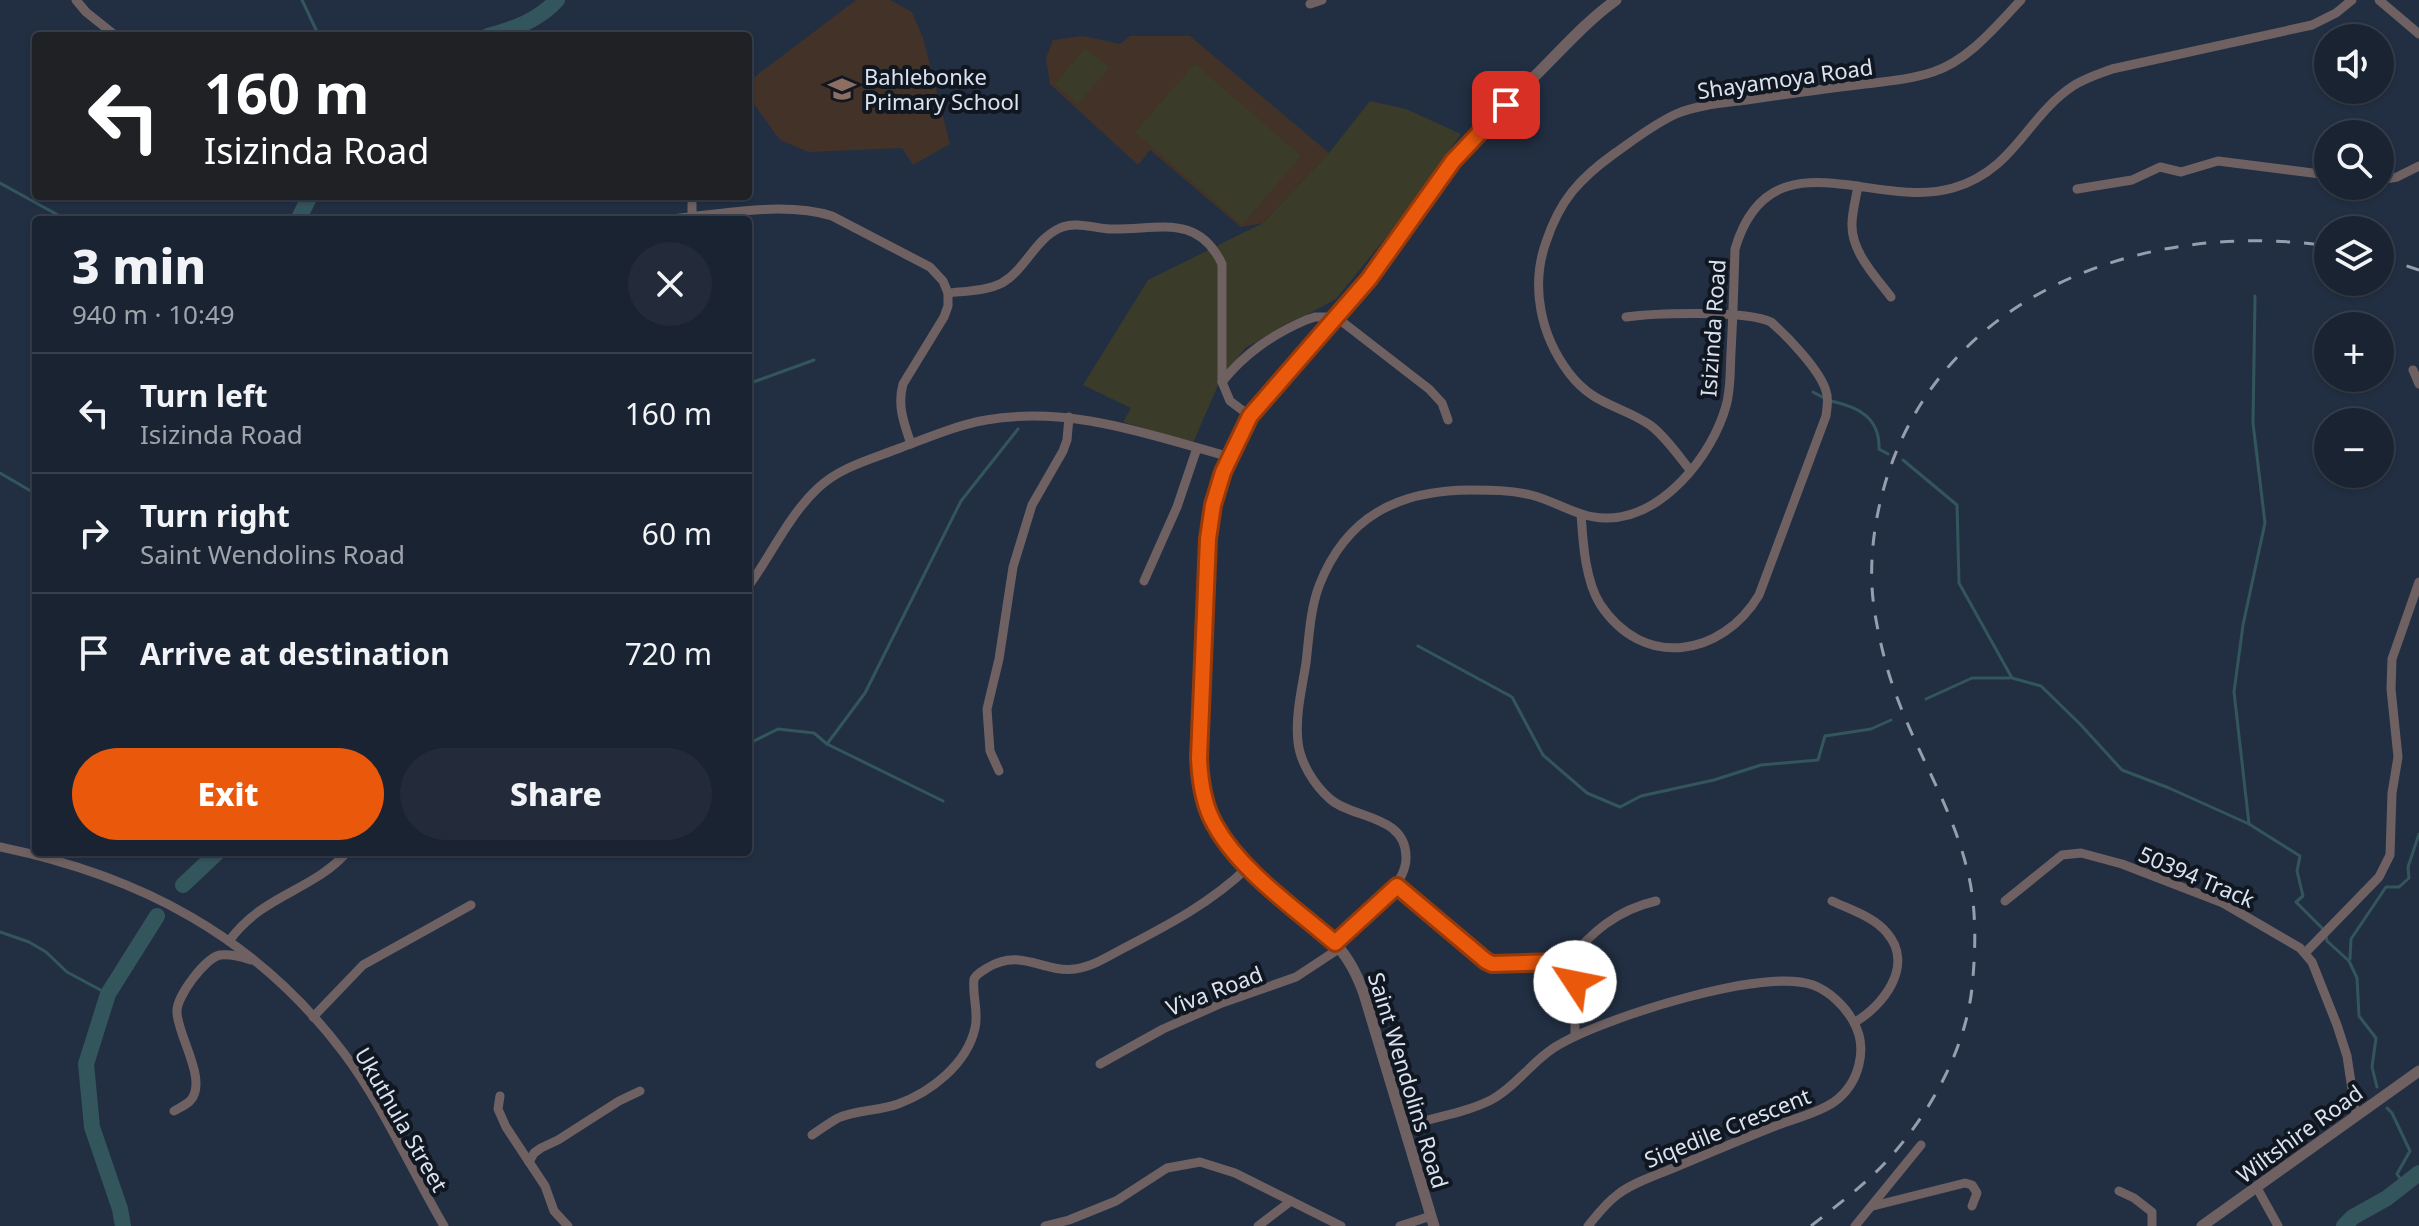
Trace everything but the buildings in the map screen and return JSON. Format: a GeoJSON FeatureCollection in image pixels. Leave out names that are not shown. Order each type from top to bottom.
{"type":"FeatureCollection","features":[{"type":"Feature","properties":{"kind":"street"},"geometry":{"type":"LineString","coordinates":[[76,0],[111,32]]}},
{"type":"Feature","properties":{"kind":"street"},"geometry":{"type":"LineString","coordinates":[[1310,4],[1322,0]]}},
{"type":"Feature","properties":{"kind":"street","name":"Saint Wendolins Road"},"geometry":{"type":"LineString","coordinates":[[1432,1221],[1354,969],[1337,946],[1248,867],[1214,824],[1205,802],[1199,758],[1208,539],[1213,505],[1230,457],[1250,416],[1369,279],[1436,183],[1476,134],[1588,23],[1616,0]]}},
{"type":"Feature","properties":{"kind":"street","name":"Shayamoya Road"},"geometry":{"type":"LineString","coordinates":[[1690,470],[1653,428],[1590,394],[1569,373],[1552,346],[1541,312],[1539,270],[1550,230],[1568,195],[1582,178],[1610,157],[1678,113],[1727,103],[1911,78],[1941,69],[1973,48],[2021,0]]}},
{"type":"Feature","properties":{"kind":"street","name":"Isizinda Road"},"geometry":{"type":"LineString","coordinates":[[1397,886],[1406,859],[1402,841],[1389,825],[1329,799],[1303,762],[1298,742],[1313,615],[1324,575],[1341,546],[1359,525],[1381,509],[1406,497],[1455,490],[1520,492],[1581,514],[1607,518],[1643,511],[1671,492],[1690,470],[1719,425],[1729,393],[1735,249],[1740,232],[1759,204],[1779,190],[1811,181],[1931,192],[1952,188],[1979,177],[1997,165],[2061,96],[2093,76],[2112,69],[2312,25],[2336,13],[2352,0]]}},
{"type":"Feature","properties":{"kind":"street"},"geometry":{"type":"LineString","coordinates":[[2379,0],[2419,34]]}},
{"type":"Feature","properties":{"kind":"street"},"geometry":{"type":"LineString","coordinates":[[2077,189],[2132,180],[2160,167],[2181,172],[2218,161],[2314,173]]}},
{"type":"Feature","properties":{"kind":"street"},"geometry":{"type":"LineString","coordinates":[[2394,178],[2419,166]]}},
{"type":"Feature","properties":{"kind":"street"},"geometry":{"type":"LineString","coordinates":[[1858,186],[1851,226],[1854,239],[1859,252],[1891,297]]}},
{"type":"Feature","properties":{"kind":"street"},"geometry":{"type":"LineString","coordinates":[[713,216],[787,209],[817,211],[843,221],[939,274],[948,293],[948,306],[908,375],[901,394],[901,412],[911,444]]}},
{"type":"Feature","properties":{"kind":"street"},"geometry":{"type":"LineString","coordinates":[[948,293],[982,289],[1003,282],[1013,275],[1039,244],[1063,226],[1119,229],[1174,227],[1195,233],[1214,247],[1223,272],[1222,382],[1230,401],[1250,416]]}},
{"type":"Feature","properties":{"kind":"street"},"geometry":{"type":"LineString","coordinates":[[1581,514],[1595,593],[1612,619],[1638,639],[1666,648],[1713,641],[1748,613],[1768,572],[1826,416],[1828,400],[1818,374],[1776,326],[1761,317],[1648,314],[1626,317]]}},
{"type":"Feature","properties":{"kind":"street"},"geometry":{"type":"LineString","coordinates":[[1222,382],[1239,361],[1264,342],[1306,320],[1336,317],[1429,389],[1442,403],[1448,420]]}},
{"type":"Feature","properties":{"kind":"street"},"geometry":{"type":"LineString","coordinates":[[2413,370],[2419,384]]}},
{"type":"Feature","properties":{"kind":"street"},"geometry":{"type":"LineString","coordinates":[[752,581],[818,488],[848,468],[986,420],[1042,415],[1096,421],[1230,457]]}},
{"type":"Feature","properties":{"kind":"street"},"geometry":{"type":"LineString","coordinates":[[999,771],[990,751],[987,709],[999,659],[1013,567],[1032,505],[1063,451],[1069,417]]}},
{"type":"Feature","properties":{"kind":"street"},"geometry":{"type":"LineString","coordinates":[[1144,581],[1177,507],[1197,448]]}},
{"type":"Feature","properties":{"kind":"street"},"geometry":{"type":"LineString","coordinates":[[2356,1116],[2347,1056],[2320,977],[2306,952],[2379,877],[2390,855],[2392,793],[2398,757],[2391,689],[2392,659],[2419,582]]}},
{"type":"Feature","properties":{"kind":"street","name":"Ukuthula Street"},"geometry":{"type":"LineString","coordinates":[[0,847],[32,854]]}},
{"type":"Feature","properties":{"kind":"street","name":"50394 Track"},"geometry":{"type":"LineString","coordinates":[[2005,901],[2062,855],[2081,853],[2122,864],[2223,903],[2306,952]]}},
{"type":"Feature","properties":{"kind":"street","name":"Ukuthula Street"},"geometry":{"type":"LineString","coordinates":[[44,856],[118,879],[144,891],[229,941],[254,961],[313,1017],[343,1053],[365,1085],[444,1226]]}},
{"type":"Feature","properties":{"kind":"street"},"geometry":{"type":"LineString","coordinates":[[229,941],[252,914],[330,868],[343,856]]}},
{"type":"Feature","properties":{"kind":"street"},"geometry":{"type":"LineString","coordinates":[[812,1135],[841,1117],[898,1104],[945,1075],[961,1058],[974,1032],[976,1010],[973,985],[976,975],[1005,958],[1061,969],[1090,965],[1184,917],[1248,867]]}},
{"type":"Feature","properties":{"kind":"street"},"geometry":{"type":"LineString","coordinates":[[1337,946],[1397,886],[1492,964],[1565,964],[1575,982],[1575,1036]]}},
{"type":"Feature","properties":{"kind":"street"},"geometry":{"type":"LineString","coordinates":[[1565,964],[1616,915],[1656,901]]}},
{"type":"Feature","properties":{"kind":"street"},"geometry":{"type":"LineString","coordinates":[[1404,1126],[1493,1099],[1544,1054],[1575,1036],[1676,1001],[1764,981],[1799,982],[1813,985],[1837,1001],[1855,1022],[1872,1012],[1889,992],[1895,976],[1895,949],[1889,935],[1874,921],[1832,901]]}},
{"type":"Feature","properties":{"kind":"street"},"geometry":{"type":"LineString","coordinates":[[313,1017],[363,965],[471,905]]}},
{"type":"Feature","properties":{"kind":"street","name":"Viva Road"},"geometry":{"type":"LineString","coordinates":[[1100,1064],[1163,1029],[1222,1003],[1296,977],[1337,946]]}},
{"type":"Feature","properties":{"kind":"street"},"geometry":{"type":"LineString","coordinates":[[174,1111],[191,1101],[194,1094],[194,1066],[177,1018],[176,1007],[182,992],[217,956],[254,961]]}},
{"type":"Feature","properties":{"kind":"street","name":"Siqedile Crescent"},"geometry":{"type":"LineString","coordinates":[[1588,1226],[1619,1193],[1644,1180],[1834,1102],[1853,1083],[1858,1071],[1860,1050],[1855,1022]]}},
{"type":"Feature","properties":{"kind":"street","name":"Wiltshire Road"},"geometry":{"type":"LineString","coordinates":[[2202,1226],[2419,1071]]}},
{"type":"Feature","properties":{"kind":"street"},"geometry":{"type":"LineString","coordinates":[[529,1162],[541,1148],[640,1091]]}},
{"type":"Feature","properties":{"kind":"street"},"geometry":{"type":"LineString","coordinates":[[500,1096],[498,1109],[502,1118],[545,1186],[554,1211],[568,1226]]}},
{"type":"Feature","properties":{"kind":"street"},"geometry":{"type":"LineString","coordinates":[[1855,1226],[1921,1145]]}},
{"type":"Feature","properties":{"kind":"street"},"geometry":{"type":"LineString","coordinates":[[1045,1226],[1105,1206],[1167,1168],[1191,1162],[1221,1166],[1341,1226]]}},
{"type":"Feature","properties":{"kind":"street"},"geometry":{"type":"LineString","coordinates":[[1873,1206],[1965,1183],[1972,1185],[1977,1193],[1972,1206]]}},
{"type":"Feature","properties":{"kind":"street"},"geometry":{"type":"LineString","coordinates":[[2257,1188],[2278,1226]]}},
{"type":"Feature","properties":{"kind":"street"},"geometry":{"type":"LineString","coordinates":[[2119,1191],[2152,1212],[2152,1226]]}},
{"type":"Feature","properties":{"kind":"street"},"geometry":{"type":"LineString","coordinates":[[1258,1226],[1291,1201]]}},
{"type":"Feature","properties":{"kind":"street"},"geometry":{"type":"LineString","coordinates":[[1400,1226],[1432,1221]]}},
{"type":"Feature","properties":{"kind":"shaded area","name":"Bahlebonke Primary School"},"geometry":{"type":"Polygon","coordinates":[[[856,0],[890,0],[912,12],[923,38],[950,144],[913,165],[902,148],[809,152],[780,140],[752,102],[752,79],[856,0]]]}},
{"type":"Feature","properties":{"kind":"shaded area"},"geometry":{"type":"Polygon","coordinates":[[[1083,36],[1120,44],[1130,36],[1190,36],[1329,153],[1263,223],[1241,227],[1150,150],[1138,165],[1050,84],[1046,58],[1053,40],[1083,36]]]}},
{"type":"Feature","properties":{"kind":"green space"},"geometry":{"type":"Polygon","coordinates":[[[1085,48],[1109,68],[1078,104],[1055,84],[1085,48]]]}},
{"type":"Feature","properties":{"kind":"green space"},"geometry":{"type":"Polygon","coordinates":[[[1195,64],[1301,156],[1242,225],[1135,132],[1195,64]]]}},
{"type":"Feature","properties":{"kind":"green space"},"geometry":{"type":"Polygon","coordinates":[[[1370,101],[1406,109],[1461,134],[1391,231],[1336,299],[1245,348],[1219,383],[1193,443],[1123,422],[1131,408],[1083,385],[1148,280],[1263,223],[1329,153],[1370,101]]]}},
{"type":"Feature","properties":{"kind":"waterway"},"geometry":{"type":"LineString","coordinates":[[302,0],[317,32]]}},
{"type":"Feature","properties":{"kind":"waterway"},"geometry":{"type":"LineString","coordinates":[[501,32],[526,23],[557,0]]}},
{"type":"Feature","properties":{"kind":"waterway"},"geometry":{"type":"LineString","coordinates":[[0,183],[60,216]]}},
{"type":"Feature","properties":{"kind":"waterway"},"geometry":{"type":"LineString","coordinates":[[300,216],[308,200]]}},
{"type":"Feature","properties":{"kind":"waterway"},"geometry":{"type":"LineString","coordinates":[[2249,824],[2234,692],[2243,625],[2265,523],[2253,423],[2255,296]]}},
{"type":"Feature","properties":{"kind":"waterway"},"geometry":{"type":"LineString","coordinates":[[752,383],[814,360]]}},
{"type":"Feature","properties":{"kind":"waterway"},"geometry":{"type":"LineString","coordinates":[[1813,392],[1824,398]]}},
{"type":"Feature","properties":{"kind":"waterway"},"geometry":{"type":"LineString","coordinates":[[1831,401],[1866,416],[1876,429],[1879,449],[1888,454]]}},
{"type":"Feature","properties":{"kind":"waterway"},"geometry":{"type":"LineString","coordinates":[[827,744],[865,693],[961,501],[1018,429]]}},
{"type":"Feature","properties":{"kind":"waterway"},"geometry":{"type":"LineString","coordinates":[[1903,460],[1957,505],[1959,583],[2012,678],[2041,686],[2122,770],[2249,824],[2300,856],[2297,871],[2303,896],[2296,902],[2325,931],[2327,941],[2349,961],[2357,978],[2359,1016],[2376,1038],[2372,1067],[2377,1087]]}},
{"type":"Feature","properties":{"kind":"waterway"},"geometry":{"type":"LineString","coordinates":[[0,473],[32,492]]}},
{"type":"Feature","properties":{"kind":"waterway"},"geometry":{"type":"LineString","coordinates":[[1418,646],[1512,697],[1543,755],[1587,793],[1620,807],[1641,796],[1714,780],[1761,765],[1818,760],[1825,736],[1871,729],[1891,720]]}},
{"type":"Feature","properties":{"kind":"waterway"},"geometry":{"type":"LineString","coordinates":[[1926,699],[1972,678],[2010,678]]}},
{"type":"Feature","properties":{"kind":"waterway"},"geometry":{"type":"LineString","coordinates":[[752,742],[778,729],[814,733],[827,744],[943,801]]}},
{"type":"Feature","properties":{"kind":"waterway"},"geometry":{"type":"LineString","coordinates":[[2350,959],[2351,939],[2386,887],[2399,887],[2409,878],[2408,867],[2419,834]]}},
{"type":"Feature","properties":{"kind":"waterway"},"geometry":{"type":"LineString","coordinates":[[183,885],[214,856]]}},
{"type":"Feature","properties":{"kind":"waterway"},"geometry":{"type":"LineString","coordinates":[[123,1226],[92,1127],[86,1064],[108,994],[157,916]]}},
{"type":"Feature","properties":{"kind":"waterway"},"geometry":{"type":"LineString","coordinates":[[0,932],[29,942],[46,952],[67,972],[108,994]]}},
{"type":"Feature","properties":{"kind":"waterway"},"geometry":{"type":"LineString","coordinates":[[2387,1108],[2410,1151],[2397,1174],[2404,1184]]}},
{"type":"Feature","properties":{"kind":"waterway"},"geometry":{"type":"LineString","coordinates":[[2344,1226],[2419,1173]]}},
{"type":"Feature","properties":{"kind":"railway"},"geometry":{"type":"LineString","coordinates":[[1811,1226],[1876,1172],[1915,1126],[1953,1059],[1972,988],[1975,926],[1966,865],[1952,823],[1894,689],[1882,647],[1873,596],[1873,542],[1879,506],[1889,471],[1918,408],[1959,355],[2008,313],[2065,280],[2127,258],[2193,245],[2261,241],[2314,245]]}},
{"type":"Feature","properties":{"kind":"railway"},"geometry":{"type":"LineString","coordinates":[[2394,262],[2419,270]]}},
{"type":"Feature","properties":{"kind":"place","name":"Bahlebonke Primary School"},"geometry":{"type":"Point","coordinates":[842,89]}},
{"type":"Feature","properties":{"kind":"route"},"geometry":{"type":"LineString","coordinates":[[1506,105],[1453,161],[1369,279],[1257,406],[1223,472],[1213,505],[1208,539],[1200,776],[1205,802],[1214,824],[1228,845],[1248,867],[1335,943],[1397,886],[1486,961],[1492,964],[1557,962],[1570,969],[1575,982]]}}]}
